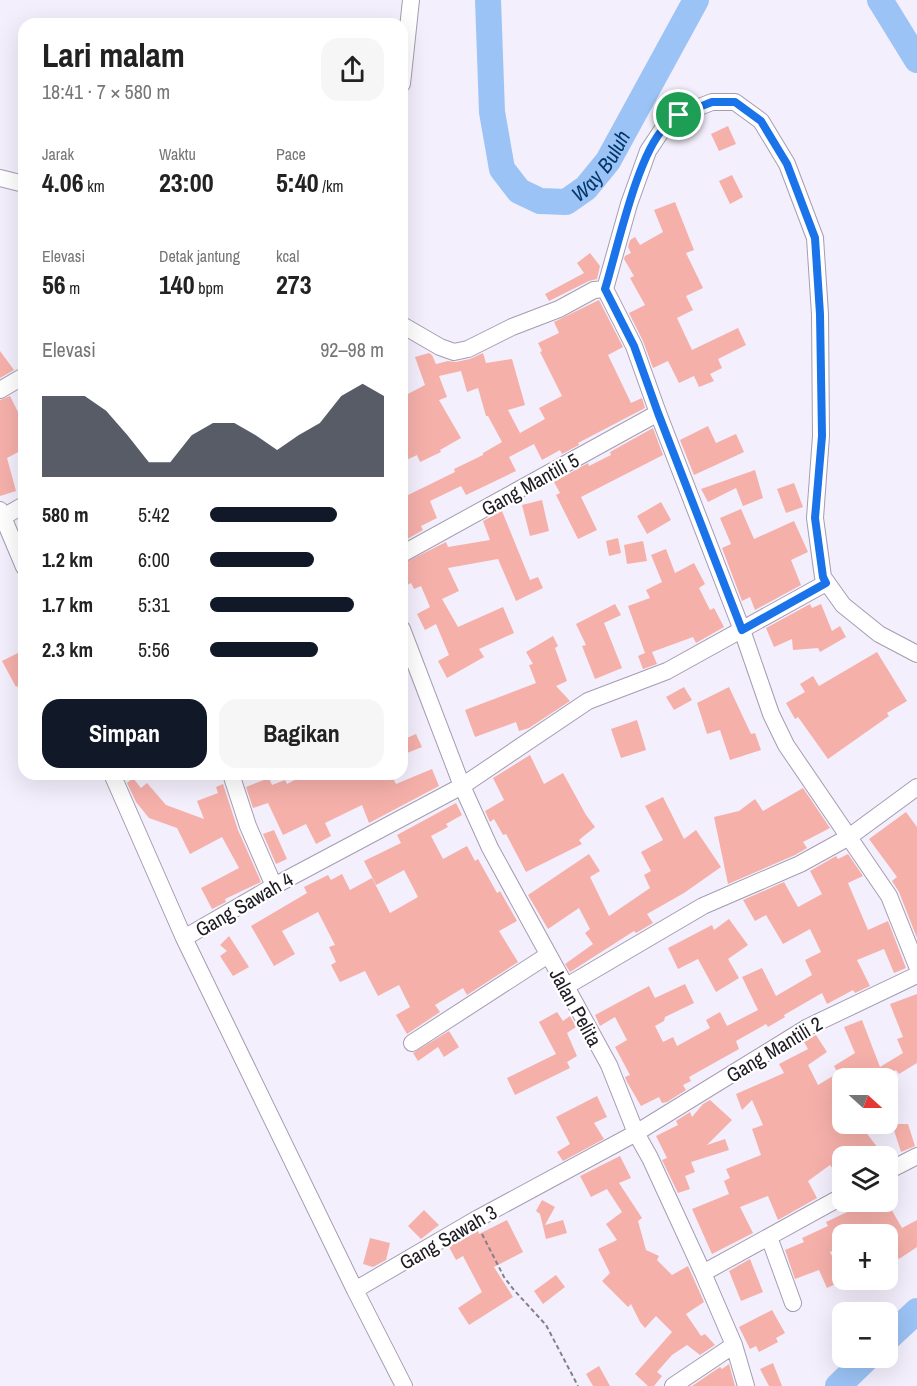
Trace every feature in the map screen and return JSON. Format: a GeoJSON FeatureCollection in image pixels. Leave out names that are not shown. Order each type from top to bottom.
{"type":"FeatureCollection","features":[{"type":"Feature","properties":{"kind":"street"},"geometry":{"type":"LineString","coordinates":[[408,28],[411,0]]}},
{"type":"Feature","properties":{"kind":"street"},"geometry":{"type":"LineString","coordinates":[[917,654],[879,634],[843,605],[823,577],[815,518],[822,436],[820,314],[815,238],[787,164],[761,121],[735,102],[712,102],[679,115],[662,130],[648,151],[629,204],[605,289],[634,346],[742,630],[771,714],[786,745],[889,896],[917,966]]}},
{"type":"Feature","properties":{"kind":"street"},"geometry":{"type":"LineString","coordinates":[[0,178],[18,182]]}},
{"type":"Feature","properties":{"kind":"street"},"geometry":{"type":"LineString","coordinates":[[408,328],[453,352],[468,349],[512,327],[559,309],[594,290],[605,289]]}},
{"type":"Feature","properties":{"kind":"street"},"geometry":{"type":"LineString","coordinates":[[0,390],[18,380]]}},
{"type":"Feature","properties":{"kind":"street","name":"Gang Mantili 5"},"geometry":{"type":"LineString","coordinates":[[408,551],[658,413]]}},
{"type":"Feature","properties":{"kind":"street"},"geometry":{"type":"LineString","coordinates":[[18,508],[1,514],[18,553]]}},
{"type":"Feature","properties":{"kind":"street","name":"Gang Sawah 4"},"geometry":{"type":"LineString","coordinates":[[115,780],[184,938],[274,886],[462,786],[588,701],[667,671],[826,583]]}},
{"type":"Feature","properties":{"kind":"street","name":"Jalan Pelita"},"geometry":{"type":"LineString","coordinates":[[408,645],[462,786],[490,848],[609,1065],[636,1133],[704,1273],[734,1345],[746,1386]]}},
{"type":"Feature","properties":{"kind":"street"},"geometry":{"type":"LineString","coordinates":[[233,780],[248,826],[274,886]]}},
{"type":"Feature","properties":{"kind":"street"},"geometry":{"type":"LineString","coordinates":[[565,987],[703,906],[800,864],[849,837],[917,787]]}},
{"type":"Feature","properties":{"kind":"street"},"geometry":{"type":"LineString","coordinates":[[184,938],[404,1386]]}},
{"type":"Feature","properties":{"kind":"street"},"geometry":{"type":"LineString","coordinates":[[412,1043],[548,955]]}},
{"type":"Feature","properties":{"kind":"street","name":"Gang Mantili 2"},"geometry":{"type":"LineString","coordinates":[[636,1133],[808,1027],[917,975]]}},
{"type":"Feature","properties":{"kind":"street","name":"Gang Sawah 3"},"geometry":{"type":"LineString","coordinates":[[355,1290],[475,1220],[636,1133]]}},
{"type":"Feature","properties":{"kind":"street"},"geometry":{"type":"LineString","coordinates":[[898,1166],[917,1156]]}},
{"type":"Feature","properties":{"kind":"street"},"geometry":{"type":"LineString","coordinates":[[704,1273],[832,1202]]}},
{"type":"Feature","properties":{"kind":"street"},"geometry":{"type":"LineString","coordinates":[[769,1237],[793,1303]]}},
{"type":"Feature","properties":{"kind":"street"},"geometry":{"type":"LineString","coordinates":[[673,1386],[734,1345]]}},
{"type":"Feature","properties":{"kind":"path"},"geometry":{"type":"LineString","coordinates":[[475,1220],[504,1277],[546,1325],[578,1386]]}},
{"type":"Feature","properties":{"kind":"building"},"geometry":{"type":"Polygon","coordinates":[[[728,126],[736,144],[719,151],[711,134],[728,126]]]}},
{"type":"Feature","properties":{"kind":"building"},"geometry":{"type":"Polygon","coordinates":[[[732,175],[743,197],[730,204],[719,181],[732,175]]]}},
{"type":"Feature","properties":{"kind":"building"},"geometry":{"type":"Polygon","coordinates":[[[675,202],[694,250],[686,253],[703,288],[686,296],[693,310],[677,318],[692,350],[738,328],[746,345],[718,359],[722,368],[710,374],[714,381],[699,387],[694,376],[679,383],[668,361],[653,368],[629,313],[645,305],[630,278],[634,276],[624,259],[631,253],[628,247],[630,240],[635,237],[640,245],[663,232],[654,210],[675,202]]]}},
{"type":"Feature","properties":{"kind":"building"},"geometry":{"type":"Polygon","coordinates":[[[590,253],[600,266],[597,279],[549,301],[545,294],[584,273],[577,263],[590,253]]]}},
{"type":"Feature","properties":{"kind":"building"},"geometry":{"type":"Polygon","coordinates":[[[599,300],[623,347],[608,355],[631,403],[642,398],[645,408],[578,443],[579,445],[562,454],[560,450],[542,460],[534,444],[509,457],[516,471],[466,495],[461,486],[430,501],[437,518],[421,526],[423,530],[408,539],[408,495],[455,472],[454,469],[483,455],[502,442],[486,416],[478,388],[467,392],[461,371],[439,376],[447,397],[439,400],[461,438],[440,450],[441,452],[420,462],[417,455],[408,459],[408,394],[425,385],[415,357],[429,353],[436,364],[470,359],[483,353],[486,363],[512,359],[525,405],[508,410],[520,433],[545,419],[539,408],[562,396],[540,352],[542,351],[538,343],[559,333],[554,322],[599,300]]]}},
{"type":"Feature","properties":{"kind":"building"},"geometry":{"type":"Polygon","coordinates":[[[0,351],[14,370],[0,378],[0,351]]]}},
{"type":"Feature","properties":{"kind":"building"},"geometry":{"type":"Polygon","coordinates":[[[10,396],[18,412],[18,452],[7,458],[16,491],[0,496],[0,400],[10,396]]]}},
{"type":"Feature","properties":{"kind":"building"},"geometry":{"type":"Polygon","coordinates":[[[708,426],[716,443],[736,434],[744,452],[694,475],[680,440],[708,426]]]}},
{"type":"Feature","properties":{"kind":"building"},"geometry":{"type":"Polygon","coordinates":[[[653,428],[663,455],[581,497],[597,530],[578,539],[556,495],[560,493],[554,482],[588,463],[589,466],[611,455],[610,452],[653,428]]]}},
{"type":"Feature","properties":{"kind":"building"},"geometry":{"type":"Polygon","coordinates":[[[755,470],[763,498],[743,506],[736,488],[708,502],[701,489],[755,470]]]}},
{"type":"Feature","properties":{"kind":"building"},"geometry":{"type":"Polygon","coordinates":[[[794,483],[803,507],[786,513],[777,489],[794,483]]]}},
{"type":"Feature","properties":{"kind":"building"},"geometry":{"type":"Polygon","coordinates":[[[542,500],[549,531],[530,536],[522,505],[542,500]]]}},
{"type":"Feature","properties":{"kind":"building"},"geometry":{"type":"Polygon","coordinates":[[[661,502],[671,520],[647,534],[637,516],[661,502]]]}},
{"type":"Feature","properties":{"kind":"building"},"geometry":{"type":"Polygon","coordinates":[[[741,509],[754,539],[794,521],[808,552],[791,560],[801,585],[755,610],[750,597],[742,601],[722,548],[731,544],[720,518],[741,509]]]}},
{"type":"Feature","properties":{"kind":"building"},"geometry":{"type":"Polygon","coordinates":[[[502,511],[530,580],[538,577],[543,588],[516,601],[498,559],[448,568],[459,591],[442,599],[458,627],[503,607],[514,633],[479,649],[484,657],[447,678],[438,661],[449,655],[436,624],[425,630],[417,614],[430,607],[421,586],[414,589],[411,583],[408,585],[408,561],[446,542],[448,547],[490,540],[483,521],[502,511]]]}},
{"type":"Feature","properties":{"kind":"building"},"geometry":{"type":"Polygon","coordinates":[[[618,538],[621,553],[609,556],[606,541],[618,538]]]}},
{"type":"Feature","properties":{"kind":"building"},"geometry":{"type":"Polygon","coordinates":[[[643,541],[647,561],[627,564],[624,545],[643,541]]]}},
{"type":"Feature","properties":{"kind":"building"},"geometry":{"type":"Polygon","coordinates":[[[666,549],[675,573],[694,563],[705,584],[699,588],[710,610],[714,608],[724,627],[696,643],[693,637],[652,652],[657,664],[643,669],[638,656],[645,653],[628,606],[650,598],[646,590],[662,582],[651,555],[666,549]]]}},
{"type":"Feature","properties":{"kind":"building"},"geometry":{"type":"Polygon","coordinates":[[[615,604],[621,615],[604,623],[622,668],[595,679],[582,646],[586,645],[576,624],[615,604]]]}},
{"type":"Feature","properties":{"kind":"building"},"geometry":{"type":"Polygon","coordinates":[[[810,604],[812,608],[821,604],[832,631],[840,626],[846,637],[820,652],[818,648],[793,650],[792,639],[774,647],[766,628],[810,604]]]}},
{"type":"Feature","properties":{"kind":"building"},"geometry":{"type":"Polygon","coordinates":[[[553,636],[558,646],[555,648],[567,681],[556,686],[570,701],[529,728],[519,731],[516,722],[475,737],[465,710],[536,683],[529,665],[533,664],[526,652],[553,636]]]}},
{"type":"Feature","properties":{"kind":"building"},"geometry":{"type":"Polygon","coordinates":[[[877,652],[907,701],[887,713],[889,716],[828,759],[798,717],[795,719],[786,703],[805,692],[800,684],[813,676],[819,686],[877,652]]]}},
{"type":"Feature","properties":{"kind":"building"},"geometry":{"type":"Polygon","coordinates":[[[18,653],[18,686],[16,687],[2,661],[18,653]]]}},
{"type":"Feature","properties":{"kind":"building"},"geometry":{"type":"Polygon","coordinates":[[[684,687],[692,700],[674,710],[666,697],[684,687]]]}},
{"type":"Feature","properties":{"kind":"building"},"geometry":{"type":"Polygon","coordinates":[[[729,687],[751,734],[755,733],[761,750],[730,760],[720,730],[707,734],[697,703],[729,687]]]}},
{"type":"Feature","properties":{"kind":"building"},"geometry":{"type":"Polygon","coordinates":[[[637,720],[646,750],[621,758],[611,729],[637,720]]]}},
{"type":"Feature","properties":{"kind":"building"},"geometry":{"type":"Polygon","coordinates":[[[416,734],[422,747],[408,753],[408,737],[416,734]]]}},
{"type":"Feature","properties":{"kind":"building"},"geometry":{"type":"Polygon","coordinates":[[[530,755],[544,784],[563,773],[595,827],[579,840],[582,844],[526,872],[506,834],[503,835],[494,819],[490,822],[485,811],[504,800],[493,778],[530,755]]]}},
{"type":"Feature","properties":{"kind":"building"},"geometry":{"type":"Polygon","coordinates":[[[432,769],[439,786],[369,823],[362,805],[325,823],[331,836],[316,844],[306,824],[283,835],[268,803],[253,808],[246,787],[264,780],[270,780],[272,785],[285,780],[287,784],[295,780],[394,780],[396,784],[432,769]]]}},
{"type":"Feature","properties":{"kind":"building"},"geometry":{"type":"Polygon","coordinates":[[[135,780],[141,788],[147,783],[166,805],[204,819],[197,801],[218,793],[216,787],[223,784],[238,830],[261,882],[225,899],[226,902],[212,909],[201,888],[239,868],[222,837],[190,854],[177,828],[149,818],[136,802],[127,783],[135,780]]]}},
{"type":"Feature","properties":{"kind":"building"},"geometry":{"type":"Polygon","coordinates":[[[803,788],[830,828],[803,842],[807,848],[795,855],[728,884],[714,817],[739,811],[755,799],[763,811],[803,788]]]}},
{"type":"Feature","properties":{"kind":"building"},"geometry":{"type":"Polygon","coordinates":[[[663,797],[684,839],[696,830],[721,867],[684,893],[647,914],[653,923],[636,933],[634,931],[570,972],[565,964],[593,944],[585,933],[590,929],[579,908],[548,929],[528,895],[589,854],[600,871],[590,877],[609,916],[650,888],[644,875],[651,871],[641,852],[663,840],[645,806],[663,797]]]}},
{"type":"Feature","properties":{"kind":"building"},"geometry":{"type":"Polygon","coordinates":[[[456,803],[462,815],[446,824],[448,827],[431,836],[443,859],[467,846],[475,861],[478,859],[497,893],[500,891],[517,921],[499,931],[518,962],[467,995],[463,988],[435,1005],[440,1012],[407,1034],[396,1015],[410,1007],[399,985],[378,996],[365,971],[340,982],[331,965],[336,962],[329,947],[335,945],[318,912],[282,931],[295,954],[274,966],[251,926],[307,893],[304,887],[328,875],[331,880],[342,874],[350,890],[372,878],[390,913],[418,897],[404,870],[376,885],[364,861],[401,843],[397,835],[456,803]]]}},
{"type":"Feature","properties":{"kind":"building"},"geometry":{"type":"Polygon","coordinates":[[[906,812],[917,827],[917,938],[899,892],[892,881],[897,877],[869,839],[906,812]]]}},
{"type":"Feature","properties":{"kind":"building"},"geometry":{"type":"Polygon","coordinates":[[[274,830],[287,859],[276,864],[263,834],[274,830]]]}},
{"type":"Feature","properties":{"kind":"building"},"geometry":{"type":"Polygon","coordinates":[[[848,854],[863,876],[848,883],[868,930],[888,921],[906,968],[894,973],[884,949],[857,960],[870,986],[855,993],[853,990],[827,1004],[822,993],[768,1027],[766,1024],[736,1041],[739,1049],[689,1077],[691,1081],[683,1085],[686,1090],[667,1102],[662,1103],[659,1097],[641,1106],[627,1082],[625,1077],[630,1075],[615,1047],[627,1040],[615,1017],[600,1026],[595,1015],[649,986],[655,998],[685,984],[694,1003],[665,1017],[664,1021],[655,1026],[663,1042],[673,1037],[677,1046],[710,1028],[706,1020],[720,1012],[727,1026],[758,1010],[742,977],[762,968],[776,996],[812,975],[805,960],[821,952],[810,929],[783,944],[766,915],[755,921],[743,900],[784,882],[798,907],[822,894],[810,871],[836,856],[838,859],[848,854]]]}},
{"type":"Feature","properties":{"kind":"building"},"geometry":{"type":"Polygon","coordinates":[[[729,919],[748,945],[728,959],[739,978],[716,992],[698,959],[678,969],[668,948],[712,925],[714,930],[729,919]]]}},
{"type":"Feature","properties":{"kind":"building"},"geometry":{"type":"Polygon","coordinates":[[[229,936],[249,967],[233,976],[220,956],[227,951],[220,945],[229,936]]]}},
{"type":"Feature","properties":{"kind":"building"},"geometry":{"type":"Polygon","coordinates":[[[917,994],[917,1063],[899,1074],[898,1068],[835,1068],[834,1066],[855,1053],[844,1027],[862,1020],[880,1067],[903,1053],[897,1039],[903,1037],[890,1004],[917,994]]]}},
{"type":"Feature","properties":{"kind":"building"},"geometry":{"type":"Polygon","coordinates":[[[557,1012],[563,1021],[570,1016],[576,1027],[567,1033],[577,1056],[567,1062],[570,1068],[515,1095],[507,1078],[556,1054],[539,1022],[557,1012]]]}},
{"type":"Feature","properties":{"kind":"building"},"geometry":{"type":"Polygon","coordinates":[[[449,1031],[459,1047],[444,1057],[438,1047],[418,1061],[413,1053],[449,1031]]]}},
{"type":"Feature","properties":{"kind":"building"},"geometry":{"type":"Polygon","coordinates":[[[816,1035],[827,1052],[808,1065],[818,1085],[832,1077],[832,1134],[867,1134],[876,1146],[832,1146],[832,1168],[830,1165],[808,1181],[817,1198],[778,1220],[768,1196],[740,1207],[753,1233],[712,1254],[692,1209],[729,1194],[724,1181],[730,1178],[726,1169],[761,1155],[752,1129],[763,1125],[752,1100],[742,1110],[736,1094],[784,1073],[779,1064],[808,1049],[804,1042],[816,1035]]]}},
{"type":"Feature","properties":{"kind":"building"},"geometry":{"type":"Polygon","coordinates":[[[597,1096],[607,1117],[594,1123],[604,1139],[563,1161],[557,1152],[570,1144],[556,1117],[597,1096]]]}},
{"type":"Feature","properties":{"kind":"building"},"geometry":{"type":"Polygon","coordinates":[[[710,1100],[732,1120],[707,1145],[725,1139],[729,1150],[691,1162],[695,1172],[685,1176],[690,1189],[678,1193],[662,1160],[667,1158],[656,1136],[678,1125],[676,1121],[690,1112],[692,1117],[703,1104],[710,1100]]]}},
{"type":"Feature","properties":{"kind":"building"},"geometry":{"type":"Polygon","coordinates":[[[898,1124],[908,1124],[915,1146],[901,1152],[895,1134],[898,1134],[898,1124]]]}},
{"type":"Feature","properties":{"kind":"building"},"geometry":{"type":"Polygon","coordinates":[[[620,1156],[631,1178],[619,1183],[642,1218],[638,1221],[646,1250],[659,1256],[657,1260],[672,1275],[688,1266],[704,1302],[686,1314],[701,1336],[705,1334],[715,1345],[700,1355],[687,1345],[672,1355],[657,1372],[662,1376],[654,1386],[648,1386],[635,1374],[672,1332],[656,1316],[645,1328],[631,1304],[628,1307],[602,1281],[610,1273],[598,1249],[617,1240],[606,1224],[622,1212],[607,1189],[591,1197],[580,1176],[620,1156]]]}},
{"type":"Feature","properties":{"kind":"building"},"geometry":{"type":"Polygon","coordinates":[[[542,1200],[555,1207],[545,1225],[563,1220],[567,1233],[546,1239],[540,1214],[536,1211],[542,1200]]]}},
{"type":"Feature","properties":{"kind":"building"},"geometry":{"type":"Polygon","coordinates":[[[424,1210],[439,1225],[421,1239],[408,1226],[424,1210]]]}},
{"type":"Feature","properties":{"kind":"building"},"geometry":{"type":"Polygon","coordinates":[[[847,1212],[893,1212],[902,1228],[917,1220],[917,1247],[899,1259],[898,1224],[832,1224],[832,1251],[830,1252],[832,1286],[827,1288],[819,1270],[795,1279],[785,1250],[804,1242],[802,1238],[828,1226],[826,1222],[847,1212]]]}},
{"type":"Feature","properties":{"kind":"building"},"geometry":{"type":"Polygon","coordinates":[[[507,1220],[523,1252],[494,1267],[513,1297],[469,1325],[458,1308],[482,1292],[463,1256],[456,1260],[449,1247],[478,1231],[479,1234],[507,1220]]]}},
{"type":"Feature","properties":{"kind":"building"},"geometry":{"type":"Polygon","coordinates":[[[370,1238],[390,1243],[386,1260],[373,1267],[363,1264],[370,1238]]]}},
{"type":"Feature","properties":{"kind":"building"},"geometry":{"type":"Polygon","coordinates":[[[750,1259],[763,1292],[741,1301],[729,1271],[750,1259]]]}},
{"type":"Feature","properties":{"kind":"building"},"geometry":{"type":"Polygon","coordinates":[[[556,1275],[565,1287],[543,1304],[534,1291],[556,1275]]]}},
{"type":"Feature","properties":{"kind":"building"},"geometry":{"type":"Polygon","coordinates":[[[772,1310],[785,1333],[776,1338],[778,1342],[759,1352],[756,1346],[750,1349],[739,1327],[772,1310]]]}},
{"type":"Feature","properties":{"kind":"building"},"geometry":{"type":"Polygon","coordinates":[[[773,1363],[782,1386],[769,1386],[760,1369],[773,1363]]]}},
{"type":"Feature","properties":{"kind":"building"},"geometry":{"type":"Polygon","coordinates":[[[729,1364],[735,1386],[692,1386],[720,1367],[722,1369],[729,1364]]]}},
{"type":"Feature","properties":{"kind":"building"},"geometry":{"type":"Polygon","coordinates":[[[599,1366],[610,1386],[593,1386],[586,1374],[599,1366]]]}},
{"type":"Feature","properties":{"kind":"waterway","name":"Way Buluh"},"geometry":{"type":"LineString","coordinates":[[488,0],[492,112],[502,169],[519,191],[540,201],[566,202],[586,188],[608,161],[696,0]]}},
{"type":"Feature","properties":{"kind":"waterway","name":"Way Buluh"},"geometry":{"type":"LineString","coordinates":[[880,0],[917,60]]}},
{"type":"Feature","properties":{"kind":"waterway","name":"Way Buluh"},"geometry":{"type":"LineString","coordinates":[[898,1329],[917,1311]]}},
{"type":"Feature","properties":{"kind":"waterway","name":"Way Buluh"},"geometry":{"type":"LineString","coordinates":[[838,1386],[857,1368]]}},
{"type":"Feature","properties":{"kind":"route"},"geometry":{"type":"LineString","coordinates":[[712,102],[735,102],[761,121],[787,164],[815,238],[820,314],[822,436],[815,518],[823,577],[826,583],[742,630],[634,346],[605,289],[629,204],[648,151],[662,130],[679,115],[712,102]]}}]}
